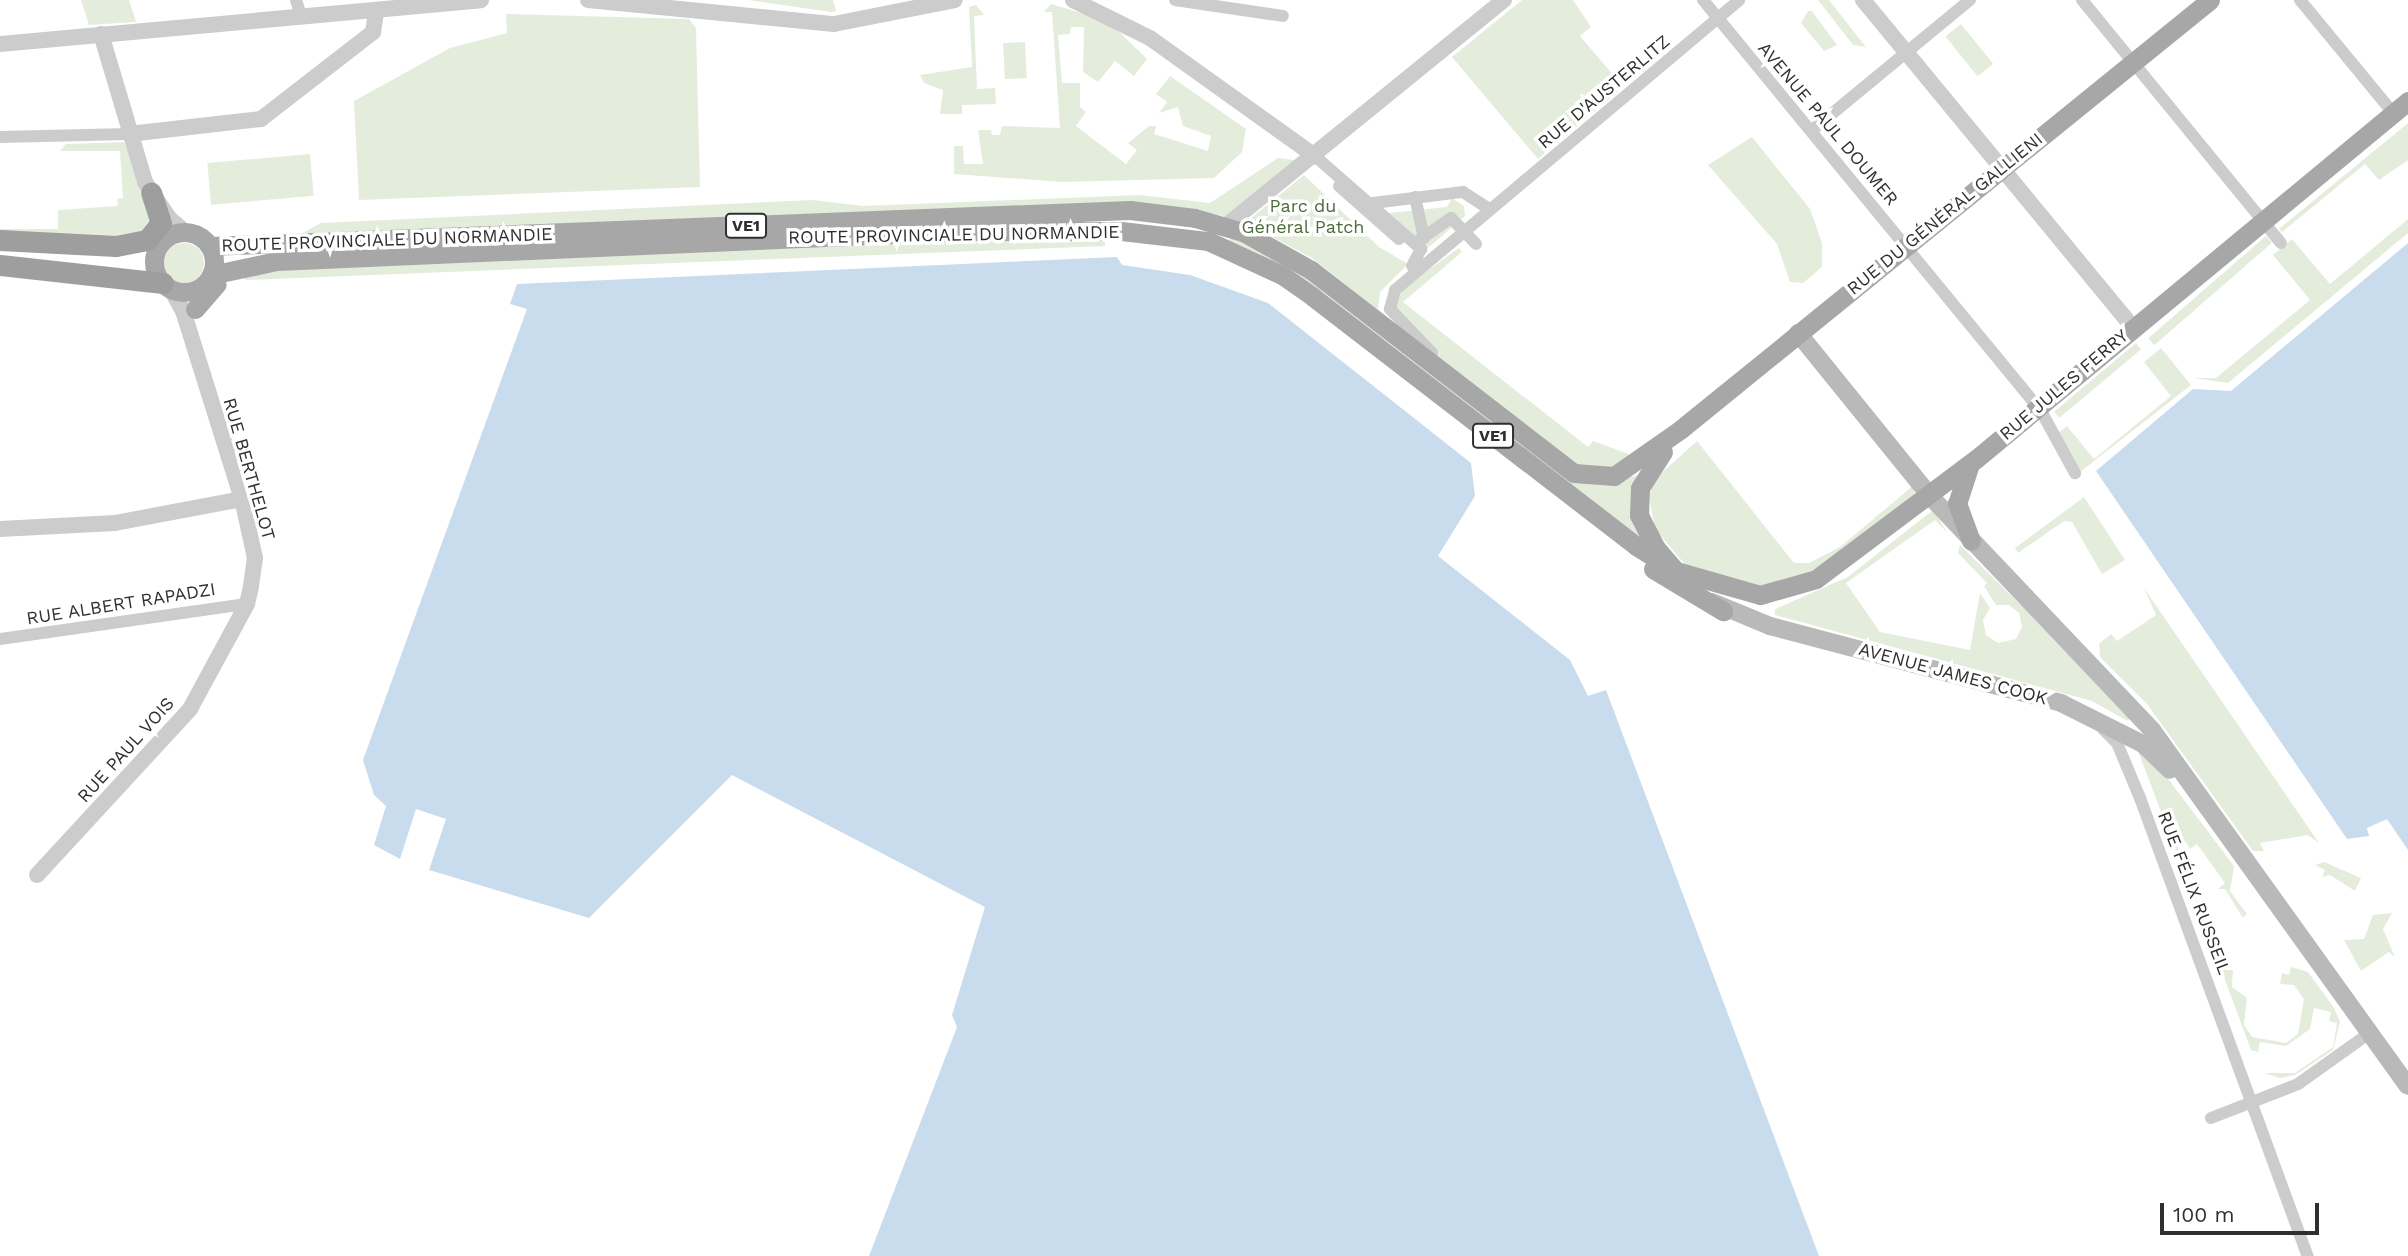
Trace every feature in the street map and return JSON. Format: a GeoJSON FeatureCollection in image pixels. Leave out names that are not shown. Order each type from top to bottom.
{"type":"FeatureCollection","features":[{"type":"Feature","properties":{"kind":"highway"},"geometry":{"type":"LineString","coordinates":[[0,240],[116,246],[147,240],[161,223],[151,194]]}},
{"type":"Feature","properties":{"kind":"highway"},"geometry":{"type":"LineString","coordinates":[[0,248],[122,256],[158,247]]}},
{"type":"Feature","properties":{"kind":"highway"},"geometry":{"type":"LineString","coordinates":[[0,265],[166,286]]}},
{"type":"Feature","properties":{"kind":"main road","name":"RUE DU GÉNÉRAL GALLIENI"},"geometry":{"type":"LineString","coordinates":[[1443,369],[1552,458],[1587,476],[1614,476],[1681,429],[2210,0]]}},
{"type":"Feature","properties":{"kind":"main road","name":"RUE JULES FERRY"},"geometry":{"type":"LineString","coordinates":[[1684,575],[1738,593],[1785,591],[1834,569],[1976,459],[2401,107]]}},
{"type":"Feature","properties":{"kind":"main road","name":"ROUTE PROVINCIALE DU NORMANDIE"},"geometry":{"type":"LineString","coordinates":[[209,246],[1130,211],[1231,226],[1340,290],[1443,369]]}},
{"type":"Feature","properties":{"kind":"main road"},"geometry":{"type":"LineString","coordinates":[[1121,231],[1142,222],[1222,234],[1231,226]]}},
{"type":"Feature","properties":{"kind":"main road","name":"ROUTE PROVINCIALE DU NORMANDIE"},"geometry":{"type":"LineString","coordinates":[[206,280],[276,261],[965,231],[1121,231],[1208,242],[1282,275],[1485,430],[1684,575]]}},
{"type":"Feature","properties":{"kind":"main road"},"geometry":{"type":"LineString","coordinates":[[186,233],[209,246],[206,280],[186,292],[166,286],[155,267],[158,247],[186,233]]}},
{"type":"Feature","properties":{"kind":"main road"},"geometry":{"type":"LineString","coordinates":[[195,309],[216,285],[238,271],[276,261]]}},
{"type":"Feature","properties":{"kind":"main road","name":"AVENUE JAMES COOK"},"geometry":{"type":"LineString","coordinates":[[1798,333],[1930,495],[1971,541],[2152,730],[2368,1034],[2408,1086]]}},
{"type":"Feature","properties":{"kind":"main road","name":"RUE DU GÉNÉRAL GALLIENI"},"geometry":{"type":"LineString","coordinates":[[1681,429],[1647,474],[1638,500],[1643,528],[1684,575]]}},
{"type":"Feature","properties":{"kind":"main road"},"geometry":{"type":"LineString","coordinates":[[1485,430],[1618,544],[1683,592],[1723,611]]}},
{"type":"Feature","properties":{"kind":"main road"},"geometry":{"type":"LineString","coordinates":[[1971,541],[1958,495],[1963,476],[1976,459]]}},
{"type":"Feature","properties":{"kind":"main road","name":"AVENUE JAMES COOK"},"geometry":{"type":"LineString","coordinates":[[1684,575],[1723,611],[2080,712],[2143,744],[2201,801]]}},
{"type":"Feature","properties":{"kind":"street"},"geometry":{"type":"LineString","coordinates":[[296,0],[302,18]]}},
{"type":"Feature","properties":{"kind":"street"},"geometry":{"type":"LineString","coordinates":[[0,44],[376,13],[408,4],[481,0]]}},
{"type":"Feature","properties":{"kind":"street"},"geometry":{"type":"LineString","coordinates":[[588,0],[630,1],[834,24],[951,0]]}},
{"type":"Feature","properties":{"kind":"street"},"geometry":{"type":"LineString","coordinates":[[1073,0],[1113,16],[1216,83],[1312,160],[1419,240]]}},
{"type":"Feature","properties":{"kind":"street"},"geometry":{"type":"LineString","coordinates":[[1175,0],[1283,16]]}},
{"type":"Feature","properties":{"kind":"street"},"geometry":{"type":"LineString","coordinates":[[1231,226],[1504,0]]}},
{"type":"Feature","properties":{"kind":"street","name":"AVENUE PAUL DOUMER"},"geometry":{"type":"LineString","coordinates":[[1703,0],[2038,407],[2075,473]]}},
{"type":"Feature","properties":{"kind":"street","name":"RUE D'AUSTERLITZ"},"geometry":{"type":"LineString","coordinates":[[1443,369],[1396,318],[1390,300],[1433,255],[1740,0]]}},
{"type":"Feature","properties":{"kind":"street"},"geometry":{"type":"LineString","coordinates":[[1863,0],[2133,327]]}},
{"type":"Feature","properties":{"kind":"street"},"geometry":{"type":"LineString","coordinates":[[1811,131],[1970,0]]}},
{"type":"Feature","properties":{"kind":"street"},"geometry":{"type":"LineString","coordinates":[[2082,0],[2281,243]]}},
{"type":"Feature","properties":{"kind":"street"},"geometry":{"type":"LineString","coordinates":[[2300,0],[2401,107]]}},
{"type":"Feature","properties":{"kind":"street"},"geometry":{"type":"LineString","coordinates":[[0,137],[129,134],[261,119],[373,32],[376,13]]}},
{"type":"Feature","properties":{"kind":"street"},"geometry":{"type":"LineString","coordinates":[[101,34],[129,134],[151,194],[169,218],[186,233]]}},
{"type":"Feature","properties":{"kind":"street"},"geometry":{"type":"LineString","coordinates":[[1312,160],[1404,243],[1419,240],[1444,219],[1451,218],[1476,244]]}},
{"type":"Feature","properties":{"kind":"street"},"geometry":{"type":"LineString","coordinates":[[1373,204],[1463,191],[1489,209]]}},
{"type":"Feature","properties":{"kind":"street"},"geometry":{"type":"LineString","coordinates":[[1415,197],[1420,259],[1384,293],[1382,304],[1443,369]]}},
{"type":"Feature","properties":{"kind":"street"},"geometry":{"type":"LineString","coordinates":[[158,247],[169,218]]}},
{"type":"Feature","properties":{"kind":"street","name":"RUE BERTHELOT"},"geometry":{"type":"LineString","coordinates":[[193,346],[195,309],[206,280]]}},
{"type":"Feature","properties":{"kind":"street","name":"RUE BERTHELOT"},"geometry":{"type":"LineString","coordinates":[[166,286],[193,346],[242,499],[255,558],[247,604]]}},
{"type":"Feature","properties":{"kind":"street"},"geometry":{"type":"LineString","coordinates":[[0,529],[115,523],[242,499]]}},
{"type":"Feature","properties":{"kind":"street","name":"RUE ALBERT RAPADZI"},"geometry":{"type":"LineString","coordinates":[[0,639],[247,604]]}},
{"type":"Feature","properties":{"kind":"street","name":"RUE PAUL VOIS"},"geometry":{"type":"LineString","coordinates":[[37,875],[190,709],[247,604]]}},
{"type":"Feature","properties":{"kind":"street","name":"RUE FÉLIX RUSSEIL"},"geometry":{"type":"LineString","coordinates":[[2080,712],[2117,743],[2253,1101],[2308,1256]]}},
{"type":"Feature","properties":{"kind":"street"},"geometry":{"type":"LineString","coordinates":[[2211,1118],[2298,1084],[2368,1034]]}},
{"type":"Feature","properties":{"kind":"green space"},"geometry":{"type":"Polygon","coordinates":[[[81,0],[129,0],[136,22],[89,25],[81,0]]]}},
{"type":"Feature","properties":{"kind":"green space"},"geometry":{"type":"Polygon","coordinates":[[[748,0],[833,0],[836,11],[831,12],[748,0]]]}},
{"type":"Feature","properties":{"kind":"green space"},"geometry":{"type":"Polygon","coordinates":[[[1522,0],[1573,0],[1591,27],[1580,36],[1621,84],[1660,57],[1538,159],[1452,57],[1522,0]]]}},
{"type":"Feature","properties":{"kind":"green space"},"geometry":{"type":"Polygon","coordinates":[[[1818,0],[1829,0],[1866,47],[1853,45],[1818,0]]]}},
{"type":"Feature","properties":{"kind":"green space"},"geometry":{"type":"Polygon","coordinates":[[[1051,4],[1108,21],[1147,59],[1134,76],[1115,61],[1098,82],[1083,72],[1084,27],[1071,27],[1070,34],[1058,35],[1062,83],[1080,83],[1080,107],[1086,112],[1076,126],[1126,164],[1137,150],[1128,143],[1149,126],[1156,126],[1154,134],[1208,151],[1211,136],[1183,126],[1178,107],[1159,113],[1167,102],[1156,94],[1170,76],[1246,129],[1242,152],[1214,178],[1062,182],[954,174],[954,146],[963,146],[964,164],[983,164],[978,130],[991,130],[992,135],[1000,135],[1002,126],[1060,128],[1052,12],[1044,12],[1051,4]]]}},
{"type":"Feature","properties":{"kind":"green space"},"geometry":{"type":"Polygon","coordinates":[[[976,5],[984,15],[974,16],[977,89],[995,88],[996,104],[962,105],[962,114],[940,114],[943,90],[924,83],[920,75],[972,67],[969,7],[976,5]]]}},
{"type":"Feature","properties":{"kind":"green space"},"geometry":{"type":"Polygon","coordinates":[[[1808,11],[1812,11],[1837,45],[1824,51],[1801,23],[1808,11]]]}},
{"type":"Feature","properties":{"kind":"green space"},"geometry":{"type":"Polygon","coordinates":[[[506,14],[689,19],[696,28],[700,187],[359,200],[354,101],[450,48],[507,33],[506,14]]]}},
{"type":"Feature","properties":{"kind":"green space"},"geometry":{"type":"Polygon","coordinates":[[[1961,24],[1993,64],[1978,76],[1945,37],[1961,24]]]}},
{"type":"Feature","properties":{"kind":"green space"},"geometry":{"type":"Polygon","coordinates":[[[1025,42],[1027,78],[1005,79],[1003,43],[1025,42]]]}},
{"type":"Feature","properties":{"kind":"green space"},"geometry":{"type":"Polygon","coordinates":[[[2408,123],[2408,160],[2379,180],[2365,164],[2282,232],[2279,229],[2408,123]]]}},
{"type":"Feature","properties":{"kind":"green space"},"geometry":{"type":"Polygon","coordinates":[[[1752,137],[1810,209],[1822,243],[1822,267],[1803,283],[1790,282],[1777,244],[1708,165],[1752,137]]]}},
{"type":"Feature","properties":{"kind":"green space"},"geometry":{"type":"Polygon","coordinates":[[[125,142],[155,224],[136,238],[0,236],[0,229],[58,229],[58,210],[118,206],[117,199],[123,198],[120,151],[60,151],[66,144],[125,142]]]}},
{"type":"Feature","properties":{"kind":"green space"},"geometry":{"type":"Polygon","coordinates":[[[310,154],[314,196],[211,205],[207,163],[310,154]]]}},
{"type":"Feature","properties":{"kind":"green space"},"geometry":{"type":"Polygon","coordinates":[[[1278,158],[1294,160],[1295,167],[1230,218],[1191,209],[293,238],[321,223],[812,200],[864,206],[1139,195],[1210,203],[1278,158]]]}},
{"type":"Feature","properties":{"kind":"green space","name":"Parc du Général Patch"},"geometry":{"type":"Polygon","coordinates":[[[1304,175],[1379,247],[1408,264],[1380,292],[1378,310],[1312,258],[1245,223],[1304,175]]]}},
{"type":"Feature","properties":{"kind":"green space"},"geometry":{"type":"Polygon","coordinates":[[[1452,198],[1464,206],[1465,216],[1428,248],[1389,213],[1447,207],[1452,198]]]}},
{"type":"Feature","properties":{"kind":"green space"},"geometry":{"type":"Polygon","coordinates":[[[2408,219],[2408,233],[2228,383],[2194,378],[2216,378],[2310,300],[2273,255],[2292,239],[2330,284],[2408,219]]]}},
{"type":"Feature","properties":{"kind":"green space"},"geometry":{"type":"Polygon","coordinates":[[[1237,235],[1290,263],[1561,472],[1614,481],[1639,475],[1643,544],[1225,242],[1237,235]]]}},
{"type":"Feature","properties":{"kind":"green space"},"geometry":{"type":"Polygon","coordinates":[[[1104,236],[1105,246],[245,280],[245,272],[534,254],[1104,236]]]}},
{"type":"Feature","properties":{"kind":"green space"},"geometry":{"type":"Polygon","coordinates":[[[2266,236],[2272,243],[2154,345],[2148,338],[2266,236]]]}},
{"type":"Feature","properties":{"kind":"green space"},"geometry":{"type":"Polygon","coordinates":[[[184,243],[192,244],[198,249],[203,255],[203,271],[198,277],[192,282],[184,283],[176,282],[170,277],[165,271],[164,263],[165,255],[170,249],[176,244],[184,243]]]}},
{"type":"Feature","properties":{"kind":"green space"},"geometry":{"type":"Polygon","coordinates":[[[1459,248],[1462,252],[1403,302],[1588,447],[1593,441],[1629,454],[1616,471],[1571,464],[1447,366],[1395,312],[1402,289],[1459,248]]]}},
{"type":"Feature","properties":{"kind":"green space"},"geometry":{"type":"Polygon","coordinates":[[[2136,343],[2141,349],[2059,418],[2054,412],[2136,343]]]}},
{"type":"Feature","properties":{"kind":"green space"},"geometry":{"type":"Polygon","coordinates":[[[2161,348],[2191,385],[2080,472],[2058,433],[2067,426],[2094,459],[2171,396],[2144,362],[2161,348]]]}},
{"type":"Feature","properties":{"kind":"green space"},"geometry":{"type":"Polygon","coordinates":[[[1697,441],[1794,563],[1809,563],[1840,547],[1915,484],[1914,494],[1831,565],[1759,587],[1688,568],[1655,529],[1649,496],[1655,479],[1697,441]]]}},
{"type":"Feature","properties":{"kind":"green space"},"geometry":{"type":"Polygon","coordinates":[[[2084,497],[2125,560],[2102,574],[2072,522],[2064,521],[2018,553],[2015,548],[2084,497]]]}},
{"type":"Feature","properties":{"kind":"green space"},"geometry":{"type":"Polygon","coordinates":[[[1933,510],[1947,532],[1935,520],[1846,583],[1880,632],[1970,650],[1980,593],[1990,608],[1983,620],[1986,635],[1998,643],[2016,639],[2022,627],[2019,613],[2009,605],[1996,605],[1984,586],[1987,583],[1958,553],[1960,545],[2131,714],[2128,721],[2092,701],[1775,615],[1775,609],[1848,577],[1933,510]]]}},
{"type":"Feature","properties":{"kind":"green space"},"geometry":{"type":"Polygon","coordinates":[[[2144,588],[2319,843],[2308,835],[2260,843],[2264,851],[2253,851],[2147,704],[2100,657],[2099,644],[2111,634],[2117,641],[2156,615],[2144,588]]]}},
{"type":"Feature","properties":{"kind":"green space"},"geometry":{"type":"Polygon","coordinates":[[[2136,746],[2166,776],[2234,866],[2230,891],[2247,914],[2243,918],[2225,889],[2218,889],[2225,883],[2197,844],[2190,849],[2186,842],[2177,845],[2189,885],[2136,746]]]}},
{"type":"Feature","properties":{"kind":"green space"},"geometry":{"type":"Polygon","coordinates":[[[2324,862],[2361,878],[2355,891],[2330,875],[2322,877],[2325,870],[2315,865],[2324,862]]]}},
{"type":"Feature","properties":{"kind":"green space"},"geometry":{"type":"Polygon","coordinates":[[[2195,899],[2211,921],[2209,933],[2221,951],[2218,961],[2225,970],[2233,970],[2232,987],[2247,998],[2244,1025],[2252,1037],[2286,1043],[2298,1034],[2304,999],[2294,985],[2280,984],[2282,973],[2289,975],[2291,967],[2308,972],[2334,1008],[2340,1022],[2333,1050],[2295,1075],[2280,1078],[2264,1073],[2295,1073],[2333,1047],[2337,1023],[2329,1021],[2331,1012],[2314,1008],[2310,1029],[2286,1046],[2260,1042],[2258,1052],[2251,1050],[2195,899]]]}},
{"type":"Feature","properties":{"kind":"green space"},"geometry":{"type":"Polygon","coordinates":[[[2392,913],[2383,929],[2395,957],[2389,952],[2361,971],[2344,940],[2364,939],[2373,915],[2392,913]]]}},
{"type":"Feature","properties":{"kind":"water"},"geometry":{"type":"Polygon","coordinates":[[[2408,243],[2408,850],[2387,819],[2367,828],[2369,836],[2347,839],[2096,471],[2193,389],[2231,391],[2408,243]]]}},
{"type":"Feature","properties":{"kind":"water"},"geometry":{"type":"Polygon","coordinates":[[[1117,257],[1122,265],[1190,275],[1268,303],[1471,463],[1475,496],[1438,556],[1570,660],[1588,696],[1606,690],[1819,1256],[869,1256],[957,1027],[952,1015],[985,907],[732,775],[589,918],[429,870],[446,819],[416,809],[400,859],[374,845],[386,806],[374,795],[363,760],[527,309],[510,304],[517,284],[1117,257]]]}}]}
